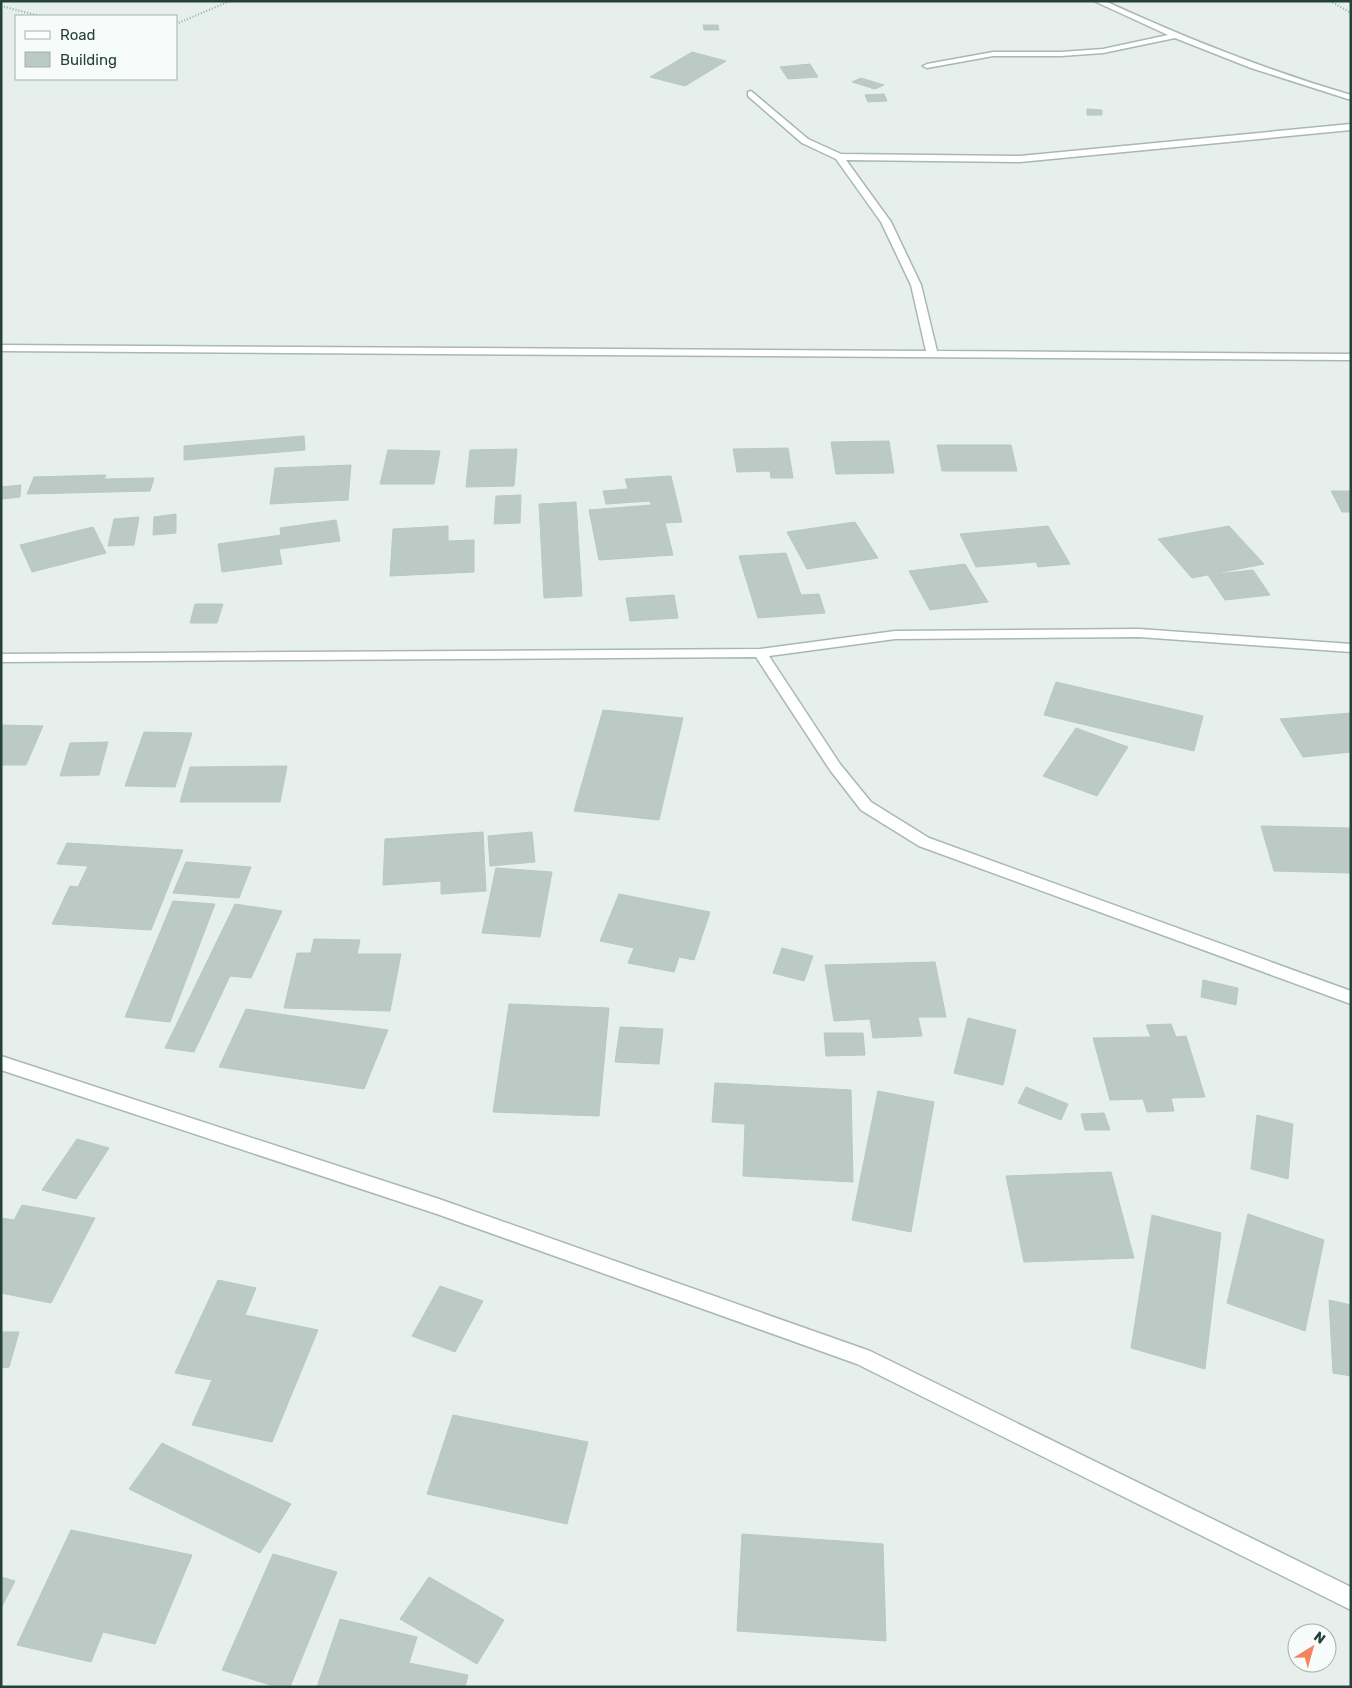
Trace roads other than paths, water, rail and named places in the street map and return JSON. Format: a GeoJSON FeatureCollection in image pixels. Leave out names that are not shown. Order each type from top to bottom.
{"type":"FeatureCollection","features":[{"type":"Feature","properties":{"kind":"street"},"geometry":{"type":"LineString","coordinates":[[1098,1],[1176,36],[1302,84],[1351,98]]}},
{"type":"Feature","properties":{"kind":"street"},"geometry":{"type":"LineString","coordinates":[[927,66],[993,54],[1060,54],[1103,51],[1176,36]]}},
{"type":"Feature","properties":{"kind":"street"},"geometry":{"type":"LineString","coordinates":[[751,94],[805,141],[839,158],[1020,159],[1351,127]]}},
{"type":"Feature","properties":{"kind":"street"},"geometry":{"type":"LineString","coordinates":[[839,158],[886,222],[916,285],[932,354]]}},
{"type":"Feature","properties":{"kind":"street"},"geometry":{"type":"LineString","coordinates":[[1,348],[1351,357]]}},
{"type":"Feature","properties":{"kind":"street"},"geometry":{"type":"LineString","coordinates":[[1,658],[760,653],[905,635],[1139,633],[1351,648]]}},
{"type":"Feature","properties":{"kind":"street"},"geometry":{"type":"LineString","coordinates":[[760,653],[835,767],[866,806],[924,842],[1351,998]]}},
{"type":"Feature","properties":{"kind":"street"},"geometry":{"type":"LineString","coordinates":[[1,1063],[439,1207],[863,1358],[1351,1600]]}}]}
